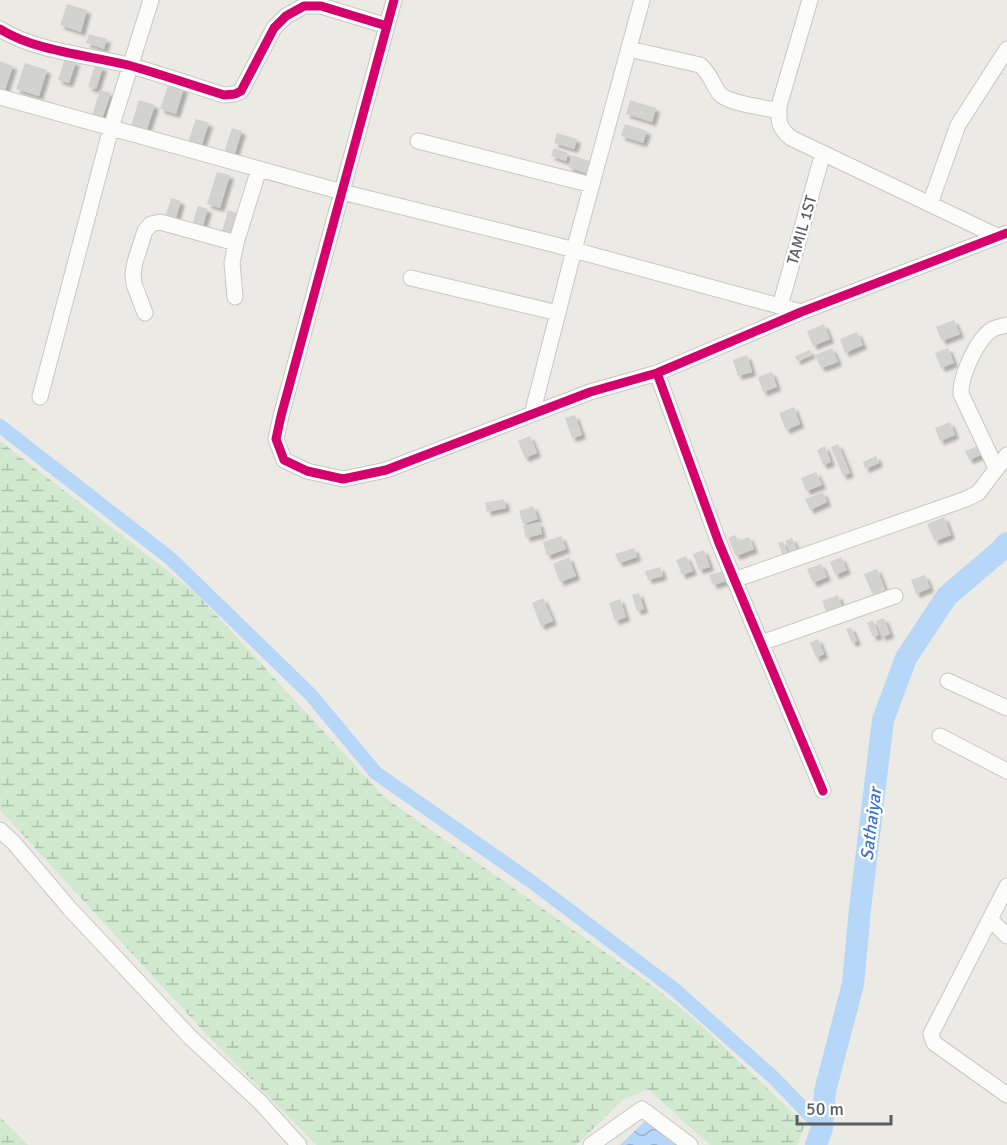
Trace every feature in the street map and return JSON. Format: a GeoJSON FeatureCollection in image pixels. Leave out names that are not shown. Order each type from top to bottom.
{"type":"FeatureCollection","features":[{"type":"Feature","properties":{"kind":"street"},"geometry":{"type":"LineString","coordinates":[[40,397],[111,128],[151,0]]}},
{"type":"Feature","properties":{"kind":"street"},"geometry":{"type":"LineString","coordinates":[[394,0],[280,416],[276,439],[284,460],[307,471],[343,479],[386,470],[590,392],[657,372],[801,312],[1002,235]]}},
{"type":"Feature","properties":{"kind":"street"},"geometry":{"type":"LineString","coordinates":[[532,414],[642,0]]}},
{"type":"Feature","properties":{"kind":"street"},"geometry":{"type":"LineString","coordinates":[[810,0],[779,111],[778,122],[782,130],[791,138],[930,204],[1002,235]]}},
{"type":"Feature","properties":{"kind":"street"},"geometry":{"type":"LineString","coordinates":[[0,29],[33,44],[130,66],[224,95],[241,91],[274,28],[286,16],[304,6],[321,6],[387,26]]}},
{"type":"Feature","properties":{"kind":"street"},"geometry":{"type":"LineString","coordinates":[[629,49],[700,65],[707,70],[720,94],[729,99],[779,111]]}},
{"type":"Feature","properties":{"kind":"street"},"geometry":{"type":"LineString","coordinates":[[930,204],[958,125],[1007,50]]}},
{"type":"Feature","properties":{"kind":"street"},"geometry":{"type":"LineString","coordinates":[[0,98],[342,192],[574,250],[801,312]]}},
{"type":"Feature","properties":{"kind":"street"},"geometry":{"type":"LineString","coordinates":[[418,141],[592,185]]}},
{"type":"Feature","properties":{"kind":"street","name":"TAMIL 1ST"},"geometry":{"type":"LineString","coordinates":[[780,306],[823,153]]}},
{"type":"Feature","properties":{"kind":"street"},"geometry":{"type":"LineString","coordinates":[[235,297],[232,263],[259,169]]}},
{"type":"Feature","properties":{"kind":"street"},"geometry":{"type":"LineString","coordinates":[[145,313],[134,284],[133,274],[145,231],[151,224],[160,222],[236,243]]}},
{"type":"Feature","properties":{"kind":"street"},"geometry":{"type":"LineString","coordinates":[[411,278],[558,313]]}},
{"type":"Feature","properties":{"kind":"street"},"geometry":{"type":"LineString","coordinates":[[996,468],[961,394],[961,384],[963,375],[985,335],[993,329],[1007,325]]}},
{"type":"Feature","properties":{"kind":"street"},"geometry":{"type":"LineString","coordinates":[[657,372],[696,484],[734,580],[823,791]]}},
{"type":"Feature","properties":{"kind":"street"},"geometry":{"type":"LineString","coordinates":[[734,580],[966,499],[978,492],[1007,455]]}},
{"type":"Feature","properties":{"kind":"street"},"geometry":{"type":"LineString","coordinates":[[761,643],[895,596]]}},
{"type":"Feature","properties":{"kind":"street"},"geometry":{"type":"LineString","coordinates":[[948,681],[1007,708]]}},
{"type":"Feature","properties":{"kind":"street"},"geometry":{"type":"LineString","coordinates":[[940,736],[1007,771]]}},
{"type":"Feature","properties":{"kind":"street"},"geometry":{"type":"LineString","coordinates":[[0,830],[14,843],[70,909],[190,1037],[260,1102],[299,1145]]}},
{"type":"Feature","properties":{"kind":"street"},"geometry":{"type":"LineString","coordinates":[[1007,886],[931,1034],[934,1043],[1007,1095]]}},
{"type":"Feature","properties":{"kind":"street"},"geometry":{"type":"LineString","coordinates":[[990,919],[1007,936]]}},
{"type":"Feature","properties":{"kind":"street"},"geometry":{"type":"LineString","coordinates":[[591,1145],[642,1109],[690,1145]]}},
{"type":"Feature","properties":{"kind":"green space"},"geometry":{"type":"Polygon","coordinates":[[[0,441],[196,593],[384,797],[647,982],[693,1018],[805,1124],[797,1145],[710,1145],[648,1089],[624,1099],[576,1145],[317,1145],[208,1036],[0,810],[0,441]]]}},
{"type":"Feature","properties":{"kind":"green space"},"geometry":{"type":"Polygon","coordinates":[[[0,1117],[28,1145],[0,1145],[0,1117]]]}},
{"type":"Feature","properties":{"kind":"water"},"geometry":{"type":"Polygon","coordinates":[[[647,1119],[676,1145],[620,1145],[647,1119]]]}},
{"type":"Feature","properties":{"kind":"building"},"geometry":{"type":"Polygon","coordinates":[[[67,4],[87,10],[81,32],[60,25],[67,4]]]}},
{"type":"Feature","properties":{"kind":"building"},"geometry":{"type":"Polygon","coordinates":[[[89,34],[107,39],[104,49],[86,43],[89,34]]]}},
{"type":"Feature","properties":{"kind":"building"},"geometry":{"type":"Polygon","coordinates":[[[65,58],[76,62],[69,83],[58,80],[65,58]]]}},
{"type":"Feature","properties":{"kind":"building"},"geometry":{"type":"Polygon","coordinates":[[[0,61],[13,66],[4,93],[0,91],[0,61]]]}},
{"type":"Feature","properties":{"kind":"building"},"geometry":{"type":"Polygon","coordinates":[[[25,63],[47,70],[39,96],[16,89],[25,63]]]}},
{"type":"Feature","properties":{"kind":"building"},"geometry":{"type":"Polygon","coordinates":[[[95,65],[103,67],[96,89],[88,87],[95,65]]]}},
{"type":"Feature","properties":{"kind":"building"},"geometry":{"type":"Polygon","coordinates":[[[169,83],[184,88],[176,114],[160,109],[169,83]]]}},
{"type":"Feature","properties":{"kind":"building"},"geometry":{"type":"Polygon","coordinates":[[[100,90],[111,93],[102,119],[92,116],[100,90]]]}},
{"type":"Feature","properties":{"kind":"building"},"geometry":{"type":"Polygon","coordinates":[[[139,100],[155,105],[145,135],[130,130],[139,100]]]}},
{"type":"Feature","properties":{"kind":"building"},"geometry":{"type":"Polygon","coordinates":[[[630,100],[656,108],[652,122],[626,114],[630,100]]]}},
{"type":"Feature","properties":{"kind":"building"},"geometry":{"type":"Polygon","coordinates":[[[196,119],[209,123],[200,150],[187,145],[196,119]]]}},
{"type":"Feature","properties":{"kind":"building"},"geometry":{"type":"Polygon","coordinates":[[[625,124],[647,131],[643,143],[621,136],[625,124]]]}},
{"type":"Feature","properties":{"kind":"building"},"geometry":{"type":"Polygon","coordinates":[[[232,128],[242,131],[234,156],[224,153],[232,128]]]}},
{"type":"Feature","properties":{"kind":"building"},"geometry":{"type":"Polygon","coordinates":[[[557,133],[577,139],[574,149],[554,143],[557,133]]]}},
{"type":"Feature","properties":{"kind":"building"},"geometry":{"type":"Polygon","coordinates":[[[554,148],[568,153],[566,161],[551,156],[554,148]]]}},
{"type":"Feature","properties":{"kind":"building"},"geometry":{"type":"Polygon","coordinates":[[[572,155],[595,163],[591,175],[568,167],[572,155]]]}},
{"type":"Feature","properties":{"kind":"building"},"geometry":{"type":"Polygon","coordinates":[[[217,172],[230,175],[220,208],[207,204],[217,172]]]}},
{"type":"Feature","properties":{"kind":"building"},"geometry":{"type":"Polygon","coordinates":[[[171,198],[181,201],[175,221],[165,218],[171,198]]]}},
{"type":"Feature","properties":{"kind":"building"},"geometry":{"type":"Polygon","coordinates":[[[198,206],[208,209],[202,228],[192,225],[198,206]]]}},
{"type":"Feature","properties":{"kind":"building"},"geometry":{"type":"Polygon","coordinates":[[[228,210],[243,215],[235,240],[221,235],[228,210]]]}},
{"type":"Feature","properties":{"kind":"building"},"geometry":{"type":"Polygon","coordinates":[[[954,320],[960,334],[942,341],[936,327],[954,320]]]}},
{"type":"Feature","properties":{"kind":"building"},"geometry":{"type":"Polygon","coordinates":[[[824,324],[830,339],[813,346],[807,331],[824,324]]]}},
{"type":"Feature","properties":{"kind":"building"},"geometry":{"type":"Polygon","coordinates":[[[857,332],[863,345],[845,353],[840,339],[857,332]]]}},
{"type":"Feature","properties":{"kind":"building"},"geometry":{"type":"Polygon","coordinates":[[[832,348],[838,362],[821,368],[815,355],[832,348]]]}},
{"type":"Feature","properties":{"kind":"building"},"geometry":{"type":"Polygon","coordinates":[[[948,348],[954,363],[941,368],[935,353],[948,348]]]}},
{"type":"Feature","properties":{"kind":"building"},"geometry":{"type":"Polygon","coordinates":[[[810,350],[812,354],[797,361],[795,356],[810,350]]]}},
{"type":"Feature","properties":{"kind":"building"},"geometry":{"type":"Polygon","coordinates":[[[747,355],[752,372],[738,376],[733,360],[747,355]]]}},
{"type":"Feature","properties":{"kind":"building"},"geometry":{"type":"Polygon","coordinates":[[[772,372],[777,387],[763,392],[758,377],[772,372]]]}},
{"type":"Feature","properties":{"kind":"building"},"geometry":{"type":"Polygon","coordinates":[[[794,407],[800,424],[786,430],[779,413],[794,407]]]}},
{"type":"Feature","properties":{"kind":"building"},"geometry":{"type":"Polygon","coordinates":[[[575,415],[582,435],[572,438],[565,418],[575,415]]]}},
{"type":"Feature","properties":{"kind":"building"},"geometry":{"type":"Polygon","coordinates":[[[950,422],[955,435],[940,441],[935,428],[950,422]]]}},
{"type":"Feature","properties":{"kind":"building"},"geometry":{"type":"Polygon","coordinates":[[[530,436],[537,453],[525,458],[518,441],[530,436]]]}},
{"type":"Feature","properties":{"kind":"building"},"geometry":{"type":"Polygon","coordinates":[[[838,444],[850,473],[843,476],[831,447],[838,444]]]}},
{"type":"Feature","properties":{"kind":"building"},"geometry":{"type":"Polygon","coordinates":[[[825,446],[831,462],[823,465],[817,450],[825,446]]]}},
{"type":"Feature","properties":{"kind":"building"},"geometry":{"type":"Polygon","coordinates":[[[978,446],[981,455],[969,460],[965,451],[978,446]]]}},
{"type":"Feature","properties":{"kind":"building"},"geometry":{"type":"Polygon","coordinates":[[[876,456],[879,463],[865,469],[863,462],[876,456]]]}},
{"type":"Feature","properties":{"kind":"building"},"geometry":{"type":"Polygon","coordinates":[[[816,472],[822,485],[806,491],[801,478],[816,472]]]}},
{"type":"Feature","properties":{"kind":"building"},"geometry":{"type":"Polygon","coordinates":[[[823,492],[827,502],[810,510],[805,499],[823,492]]]}},
{"type":"Feature","properties":{"kind":"building"},"geometry":{"type":"Polygon","coordinates":[[[504,499],[506,508],[487,512],[485,503],[504,499]]]}},
{"type":"Feature","properties":{"kind":"building"},"geometry":{"type":"Polygon","coordinates":[[[533,506],[538,519],[523,524],[519,511],[533,506]]]}},
{"type":"Feature","properties":{"kind":"building"},"geometry":{"type":"Polygon","coordinates":[[[944,517],[951,535],[935,541],[927,524],[944,517]]]}},
{"type":"Feature","properties":{"kind":"building"},"geometry":{"type":"Polygon","coordinates":[[[539,522],[542,534],[526,538],[523,526],[539,522]]]}},
{"type":"Feature","properties":{"kind":"building"},"geometry":{"type":"Polygon","coordinates":[[[735,535],[738,541],[749,537],[754,549],[736,556],[728,538],[735,535]]]}},
{"type":"Feature","properties":{"kind":"building"},"geometry":{"type":"Polygon","coordinates":[[[561,536],[566,549],[547,556],[543,542],[561,536]]]}},
{"type":"Feature","properties":{"kind":"building"},"geometry":{"type":"Polygon","coordinates":[[[792,538],[798,552],[791,555],[785,541],[792,538]]]}},
{"type":"Feature","properties":{"kind":"building"},"geometry":{"type":"Polygon","coordinates":[[[783,541],[789,556],[784,558],[778,543],[783,541]]]}},
{"type":"Feature","properties":{"kind":"building"},"geometry":{"type":"Polygon","coordinates":[[[634,548],[637,557],[619,563],[615,554],[634,548]]]}},
{"type":"Feature","properties":{"kind":"building"},"geometry":{"type":"Polygon","coordinates":[[[704,550],[710,567],[699,570],[693,554],[704,550]]]}},
{"type":"Feature","properties":{"kind":"building"},"geometry":{"type":"Polygon","coordinates":[[[686,556],[693,571],[682,575],[676,560],[686,556]]]}},
{"type":"Feature","properties":{"kind":"building"},"geometry":{"type":"Polygon","coordinates":[[[569,557],[576,576],[560,582],[553,564],[569,557]]]}},
{"type":"Feature","properties":{"kind":"building"},"geometry":{"type":"Polygon","coordinates":[[[841,557],[847,570],[835,575],[830,562],[841,557]]]}},
{"type":"Feature","properties":{"kind":"building"},"geometry":{"type":"Polygon","coordinates":[[[821,564],[827,577],[813,583],[807,569],[821,564]]]}},
{"type":"Feature","properties":{"kind":"building"},"geometry":{"type":"Polygon","coordinates":[[[660,567],[663,576],[648,580],[645,571],[660,567]]]}},
{"type":"Feature","properties":{"kind":"building"},"geometry":{"type":"Polygon","coordinates":[[[877,569],[887,595],[875,600],[864,574],[877,569]]]}},
{"type":"Feature","properties":{"kind":"building"},"geometry":{"type":"Polygon","coordinates":[[[727,570],[730,580],[713,585],[709,575],[727,570]]]}},
{"type":"Feature","properties":{"kind":"building"},"geometry":{"type":"Polygon","coordinates":[[[925,575],[930,588],[916,594],[911,580],[925,575]]]}},
{"type":"Feature","properties":{"kind":"building"},"geometry":{"type":"Polygon","coordinates":[[[639,593],[644,609],[637,611],[632,595],[639,593]]]}},
{"type":"Feature","properties":{"kind":"building"},"geometry":{"type":"Polygon","coordinates":[[[838,595],[842,607],[827,613],[822,601],[838,595]]]}},
{"type":"Feature","properties":{"kind":"building"},"geometry":{"type":"Polygon","coordinates":[[[543,598],[553,621],[541,626],[532,603],[543,598]]]}},
{"type":"Feature","properties":{"kind":"building"},"geometry":{"type":"Polygon","coordinates":[[[620,599],[626,617],[615,621],[609,603],[620,599]]]}},
{"type":"Feature","properties":{"kind":"building"},"geometry":{"type":"Polygon","coordinates":[[[884,618],[890,634],[882,637],[876,621],[884,618]]]}},
{"type":"Feature","properties":{"kind":"building"},"geometry":{"type":"Polygon","coordinates":[[[873,620],[879,635],[873,637],[867,623],[873,620]]]}},
{"type":"Feature","properties":{"kind":"building"},"geometry":{"type":"Polygon","coordinates":[[[851,627],[857,641],[852,643],[846,629],[851,627]]]}},
{"type":"Feature","properties":{"kind":"building"},"geometry":{"type":"Polygon","coordinates":[[[818,639],[824,654],[816,658],[810,643],[818,639]]]}},
{"type":"Feature","properties":{"kind":"waterway"},"geometry":{"type":"LineString","coordinates":[[0,426],[171,559],[311,695],[376,773],[532,882],[674,989],[774,1078],[822,1128]]}},
{"type":"Feature","properties":{"kind":"waterway","name":"Sathaiyar"},"geometry":{"type":"LineString","coordinates":[[816,1145],[822,1128],[825,1091],[853,984],[883,720],[906,658],[947,596],[1007,543]]}},
{"type":"Feature","properties":{"kind":"cycle path"},"geometry":{"type":"LineString","coordinates":[[394,0],[276,439],[284,460],[307,471],[343,479],[386,470],[590,392],[657,373],[801,312],[1007,233]]}},
{"type":"Feature","properties":{"kind":"cycle path"},"geometry":{"type":"LineString","coordinates":[[0,29],[45,47],[128,65],[224,95],[241,91],[274,28],[286,16],[304,6],[321,6],[387,26]]}},
{"type":"Feature","properties":{"kind":"cycle path"},"geometry":{"type":"LineString","coordinates":[[657,373],[719,543],[823,791]]}}]}
